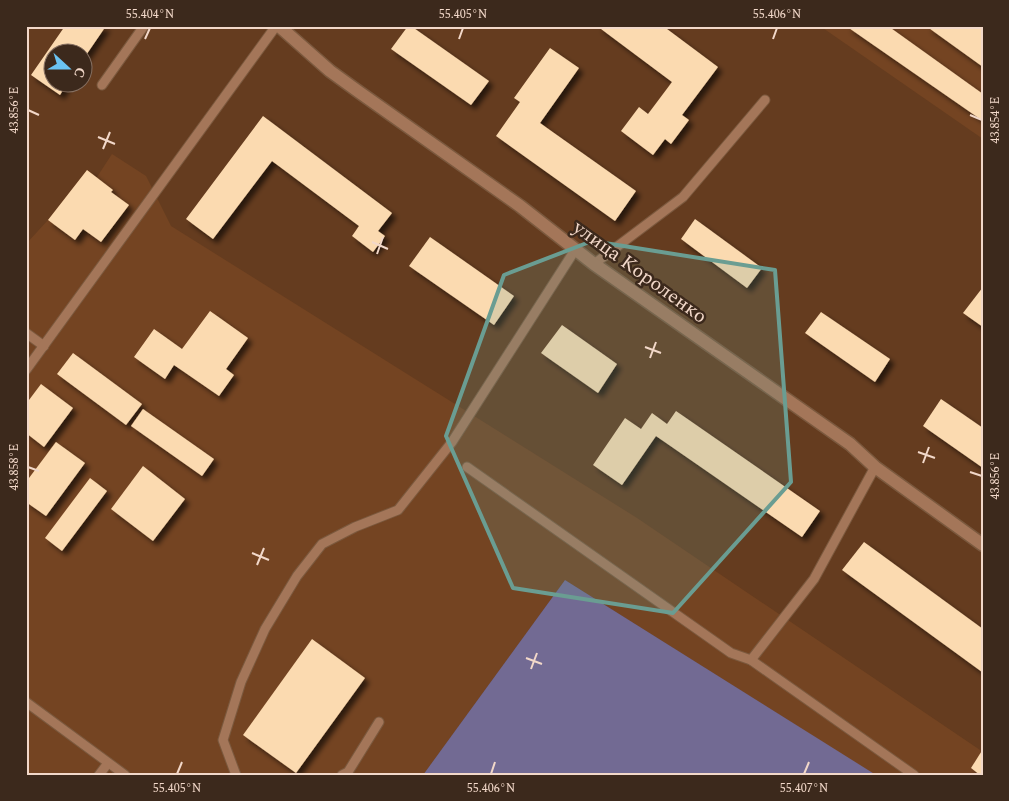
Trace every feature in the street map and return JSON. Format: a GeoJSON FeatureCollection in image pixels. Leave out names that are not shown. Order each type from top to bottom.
{"type":"FeatureCollection","features":[{"type":"Feature","properties":{"kind":"street","name":"улица Короленко"},"geometry":{"type":"LineString","coordinates":[[278,26],[330,71],[520,206],[594,264],[842,438],[875,466],[983,545]]}},
{"type":"Feature","properties":{"kind":"lane"},"geometry":{"type":"LineString","coordinates":[[102,85],[144,26]]}},
{"type":"Feature","properties":{"kind":"lane"},"geometry":{"type":"LineString","coordinates":[[26,370],[278,26]]}},
{"type":"Feature","properties":{"kind":"lane"},"geometry":{"type":"LineString","coordinates":[[594,264],[683,197],[765,100]]}},
{"type":"Feature","properties":{"kind":"lane"},"geometry":{"type":"LineString","coordinates":[[236,775],[222,740],[241,682],[265,629],[297,576],[322,544],[355,527],[398,510],[452,442],[575,250]]}},
{"type":"Feature","properties":{"kind":"lane"},"geometry":{"type":"LineString","coordinates":[[26,333],[44,346]]}},
{"type":"Feature","properties":{"kind":"lane"},"geometry":{"type":"LineString","coordinates":[[751,660],[814,579],[875,466]]}},
{"type":"Feature","properties":{"kind":"lane"},"geometry":{"type":"LineString","coordinates":[[467,467],[731,653],[751,660],[914,775]]}},
{"type":"Feature","properties":{"kind":"lane"},"geometry":{"type":"LineString","coordinates":[[26,702],[125,775]]}},
{"type":"Feature","properties":{"kind":"lane"},"geometry":{"type":"LineString","coordinates":[[342,775],[348,772],[379,722]]}},
{"type":"Feature","properties":{"kind":"lane"},"geometry":{"type":"LineString","coordinates":[[99,775],[108,763]]}},
{"type":"Feature","properties":{"kind":"highlighted area"},"geometry":{"type":"Polygon","coordinates":[[[592,241],[775,270],[791,482],[673,613],[513,588],[446,436],[504,275],[592,241]]]}},
{"type":"Feature","properties":{"kind":"shaded area"},"geometry":{"type":"Polygon","coordinates":[[[820,26],[983,26],[983,139],[820,26]]]}},
{"type":"Feature","properties":{"kind":"shaded area"},"geometry":{"type":"Polygon","coordinates":[[[112,154],[146,176],[171,226],[637,518],[983,752],[983,775],[873,775],[565,580],[423,775],[26,775],[26,244],[48,220],[87,170],[97,177],[112,154]]]}},
{"type":"Feature","properties":{"kind":"shaded area"},"geometry":{"type":"Polygon","coordinates":[[[565,580],[876,775],[423,775],[565,580]]]}},
{"type":"Feature","properties":{"kind":"building"},"geometry":{"type":"Polygon","coordinates":[[[65,26],[106,26],[92,46],[92,42],[54,42],[65,26]]]}},
{"type":"Feature","properties":{"kind":"building"},"geometry":{"type":"Polygon","coordinates":[[[408,26],[411,26],[489,81],[471,105],[391,49],[408,26]]]}},
{"type":"Feature","properties":{"kind":"building"},"geometry":{"type":"Polygon","coordinates":[[[597,26],[663,26],[718,67],[682,115],[689,120],[671,144],[665,139],[653,155],[621,131],[639,107],[648,114],[672,82],[597,26]]]}},
{"type":"Feature","properties":{"kind":"building"},"geometry":{"type":"Polygon","coordinates":[[[846,26],[888,26],[983,94],[983,121],[846,26]]]}},
{"type":"Feature","properties":{"kind":"building"},"geometry":{"type":"Polygon","coordinates":[[[926,26],[983,26],[983,67],[926,26]]]}},
{"type":"Feature","properties":{"kind":"building"},"geometry":{"type":"Polygon","coordinates":[[[550,48],[579,68],[540,123],[636,191],[615,221],[496,136],[520,102],[514,98],[550,48]]]}},
{"type":"Feature","properties":{"kind":"building"},"geometry":{"type":"Polygon","coordinates":[[[42,59],[42,83],[31,75],[42,59]]]}},
{"type":"Feature","properties":{"kind":"building"},"geometry":{"type":"Polygon","coordinates":[[[263,116],[392,213],[378,231],[385,236],[373,252],[352,236],[359,226],[272,161],[213,239],[186,219],[263,116]]]}},
{"type":"Feature","properties":{"kind":"building"},"geometry":{"type":"Polygon","coordinates":[[[87,170],[113,190],[111,192],[129,205],[101,242],[83,229],[75,240],[48,220],[87,170]]]}},
{"type":"Feature","properties":{"kind":"building"},"geometry":{"type":"Polygon","coordinates":[[[695,219],[762,268],[747,288],[681,239],[695,219]]]}},
{"type":"Feature","properties":{"kind":"building"},"geometry":{"type":"Polygon","coordinates":[[[430,237],[514,296],[494,325],[409,266],[430,237]]]}},
{"type":"Feature","properties":{"kind":"building"},"geometry":{"type":"Polygon","coordinates":[[[983,287],[983,327],[963,313],[983,287]]]}},
{"type":"Feature","properties":{"kind":"building"},"geometry":{"type":"Polygon","coordinates":[[[210,311],[248,338],[226,369],[234,375],[219,396],[174,365],[165,379],[134,357],[154,329],[182,349],[210,311]]]}},
{"type":"Feature","properties":{"kind":"building"},"geometry":{"type":"Polygon","coordinates":[[[821,312],[890,359],[875,382],[805,333],[821,312]]]}},
{"type":"Feature","properties":{"kind":"building"},"geometry":{"type":"Polygon","coordinates":[[[562,325],[617,364],[598,393],[541,353],[562,325]]]}},
{"type":"Feature","properties":{"kind":"building"},"geometry":{"type":"Polygon","coordinates":[[[73,353],[142,404],[126,425],[57,374],[73,353]]]}},
{"type":"Feature","properties":{"kind":"building"},"geometry":{"type":"Polygon","coordinates":[[[41,384],[73,408],[44,447],[26,433],[26,404],[41,384]]]}},
{"type":"Feature","properties":{"kind":"building"},"geometry":{"type":"Polygon","coordinates":[[[941,399],[983,428],[983,468],[923,426],[941,399]]]}},
{"type":"Feature","properties":{"kind":"building"},"geometry":{"type":"Polygon","coordinates":[[[143,409],[214,459],[202,476],[131,426],[143,409]]]}},
{"type":"Feature","properties":{"kind":"building"},"geometry":{"type":"Polygon","coordinates":[[[676,411],[820,511],[802,537],[656,436],[622,485],[593,465],[625,418],[641,429],[652,413],[667,424],[676,411]]]}},
{"type":"Feature","properties":{"kind":"building"},"geometry":{"type":"Polygon","coordinates":[[[56,442],[85,463],[46,516],[26,502],[26,482],[56,442]]]}},
{"type":"Feature","properties":{"kind":"building"},"geometry":{"type":"Polygon","coordinates":[[[143,466],[185,499],[153,541],[111,509],[143,466]]]}},
{"type":"Feature","properties":{"kind":"building"},"geometry":{"type":"Polygon","coordinates":[[[90,478],[107,491],[62,551],[45,538],[90,478]]]}},
{"type":"Feature","properties":{"kind":"building"},"geometry":{"type":"Polygon","coordinates":[[[864,542],[983,629],[982,672],[842,570],[864,542]]]}},
{"type":"Feature","properties":{"kind":"building"},"geometry":{"type":"Polygon","coordinates":[[[312,639],[365,678],[296,773],[243,735],[312,639]]]}},
{"type":"Feature","properties":{"kind":"building"},"geometry":{"type":"Polygon","coordinates":[[[983,749],[983,775],[980,775],[971,768],[983,749]]]}}]}
